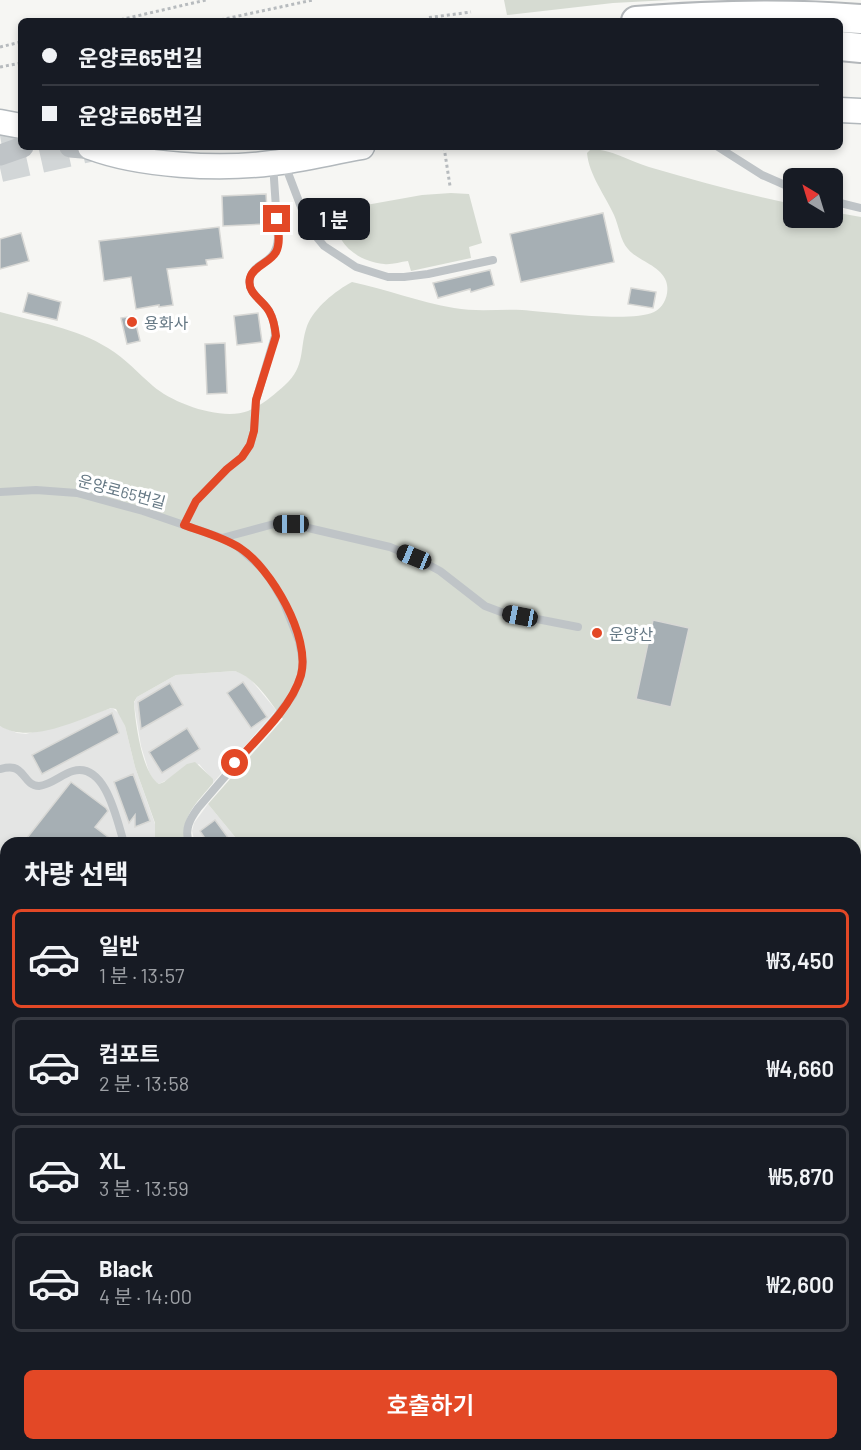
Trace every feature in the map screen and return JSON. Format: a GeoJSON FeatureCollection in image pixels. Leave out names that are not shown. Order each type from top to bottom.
{"type":"FeatureCollection","features":[{"type":"Feature","properties":{"kind":"highway"},"geometry":{"type":"LineString","coordinates":[[681,18],[742,14],[861,19]]}},
{"type":"Feature","properties":{"kind":"highway"},"geometry":{"type":"LineString","coordinates":[[843,46],[861,48]]}},
{"type":"Feature","properties":{"kind":"main road"},"geometry":{"type":"LineString","coordinates":[[843,110],[861,111]]}},
{"type":"Feature","properties":{"kind":"main road"},"geometry":{"type":"LineString","coordinates":[[100,150],[157,162],[242,166],[345,150]]}},
{"type":"Feature","properties":{"kind":"street"},"geometry":{"type":"LineString","coordinates":[[0,155],[18,149]]}},
{"type":"Feature","properties":{"kind":"lane"},"geometry":{"type":"LineString","coordinates":[[722,150],[753,171],[783,184]]}},
{"type":"Feature","properties":{"kind":"lane"},"geometry":{"type":"LineString","coordinates":[[279,162],[309,228],[324,246],[356,267],[388,278],[404,278],[493,260]]}},
{"type":"Feature","properties":{"kind":"lane","name":"운양로65번길"},"geometry":{"type":"LineString","coordinates":[[0,492],[36,490],[77,493],[107,500],[184,525],[196,501],[242,457],[250,445],[254,431],[256,400],[276,336],[270,311],[254,294],[250,287],[250,277],[256,269],[271,259],[277,250],[279,162]]}},
{"type":"Feature","properties":{"kind":"lane"},"geometry":{"type":"LineString","coordinates":[[843,204],[861,208]]}},
{"type":"Feature","properties":{"kind":"lane"},"geometry":{"type":"LineString","coordinates":[[222,538],[274,524],[291,524],[390,547],[440,571],[485,606],[501,612],[578,627]]}},
{"type":"Feature","properties":{"kind":"lane"},"geometry":{"type":"LineString","coordinates":[[184,525],[222,538],[249,554],[272,582],[293,623],[303,662],[301,676],[293,695],[198,808],[188,823],[187,837]]}},
{"type":"Feature","properties":{"kind":"lane"},"geometry":{"type":"LineString","coordinates":[[0,769],[13,768],[21,772],[29,783],[37,786],[77,770],[96,776],[108,796],[122,837]]}},
{"type":"Feature","properties":{"kind":"path"},"geometry":{"type":"LineString","coordinates":[[128,18],[206,0]]}},
{"type":"Feature","properties":{"kind":"path"},"geometry":{"type":"LineString","coordinates":[[229,18],[313,0]]}},
{"type":"Feature","properties":{"kind":"path"},"geometry":{"type":"LineString","coordinates":[[437,18],[471,12]]}},
{"type":"Feature","properties":{"kind":"path"},"geometry":{"type":"LineString","coordinates":[[0,47],[18,43]]}},
{"type":"Feature","properties":{"kind":"path"},"geometry":{"type":"LineString","coordinates":[[0,67],[18,64]]}},
{"type":"Feature","properties":{"kind":"path"},"geometry":{"type":"LineString","coordinates":[[444,150],[450,186]]}},
{"type":"Feature","properties":{"kind":"shaded area"},"geometry":{"type":"Polygon","coordinates":[[[504,0],[670,0],[613,3],[507,15],[504,0]]]}},
{"type":"Feature","properties":{"kind":"shaded area"},"geometry":{"type":"Polygon","coordinates":[[[590,150],[613,153],[649,167],[783,202],[783,228],[843,228],[843,214],[861,217],[861,837],[235,837],[208,804],[283,719],[250,679],[235,671],[176,675],[137,697],[134,702],[140,746],[148,770],[159,784],[187,764],[195,762],[213,779],[213,783],[196,803],[188,817],[184,837],[155,837],[155,823],[135,767],[125,726],[116,709],[111,708],[70,724],[41,732],[12,731],[0,726],[0,312],[83,335],[121,357],[153,386],[173,399],[199,409],[237,414],[253,409],[268,400],[292,378],[299,364],[310,319],[326,301],[352,282],[462,309],[522,310],[610,317],[628,317],[654,312],[666,299],[666,281],[659,271],[632,253],[625,245],[614,215],[588,161],[587,153],[590,150]]]}},
{"type":"Feature","properties":{"kind":"shaded area"},"geometry":{"type":"Polygon","coordinates":[[[469,194],[482,243],[469,247],[471,258],[411,271],[408,261],[387,264],[356,255],[343,242],[335,225],[334,215],[338,210],[422,195],[469,194]]]}},
{"type":"Feature","properties":{"kind":"shaded area"},"geometry":{"type":"Polygon","coordinates":[[[235,671],[251,680],[276,710],[213,783],[199,764],[159,784],[154,781],[141,746],[134,703],[137,697],[176,675],[235,671]]]}},
{"type":"Feature","properties":{"kind":"shaded area"},"geometry":{"type":"Polygon","coordinates":[[[112,708],[120,714],[155,824],[155,837],[0,837],[0,726],[26,734],[112,708]]]}},
{"type":"Feature","properties":{"kind":"shaded area"},"geometry":{"type":"Polygon","coordinates":[[[208,804],[235,837],[194,837],[194,823],[208,804]]]}},
{"type":"Feature","properties":{"kind":"building"},"geometry":{"type":"Polygon","coordinates":[[[266,194],[268,224],[223,226],[222,196],[266,194]]]}},
{"type":"Feature","properties":{"kind":"building"},"geometry":{"type":"Polygon","coordinates":[[[603,213],[614,262],[521,282],[510,234],[603,213]]]}},
{"type":"Feature","properties":{"kind":"building"},"geometry":{"type":"Polygon","coordinates":[[[219,227],[223,258],[206,260],[207,265],[167,269],[173,305],[136,309],[131,277],[104,281],[99,241],[219,227]]]}},
{"type":"Feature","properties":{"kind":"building"},"geometry":{"type":"Polygon","coordinates":[[[21,233],[29,261],[0,269],[0,239],[21,233]]]}},
{"type":"Feature","properties":{"kind":"building"},"geometry":{"type":"Polygon","coordinates":[[[490,270],[494,285],[438,298],[433,283],[490,270]]]}},
{"type":"Feature","properties":{"kind":"building"},"geometry":{"type":"Polygon","coordinates":[[[631,288],[656,292],[653,308],[628,304],[631,288]]]}},
{"type":"Feature","properties":{"kind":"building"},"geometry":{"type":"Polygon","coordinates":[[[28,293],[61,302],[57,320],[23,312],[28,293]]]}},
{"type":"Feature","properties":{"kind":"building"},"geometry":{"type":"Polygon","coordinates":[[[258,313],[262,342],[237,345],[234,316],[258,313]]]}},
{"type":"Feature","properties":{"kind":"building"},"geometry":{"type":"Polygon","coordinates":[[[134,316],[140,341],[127,344],[121,318],[134,316]]]}},
{"type":"Feature","properties":{"kind":"building"},"geometry":{"type":"Polygon","coordinates":[[[225,343],[227,393],[207,394],[205,344],[225,343]]]}},
{"type":"Feature","properties":{"kind":"building"},"geometry":{"type":"Polygon","coordinates":[[[653,620],[689,628],[671,707],[636,699],[653,620]]]}},
{"type":"Feature","properties":{"kind":"building"},"geometry":{"type":"Polygon","coordinates":[[[243,682],[267,717],[251,728],[227,693],[243,682]]]}},
{"type":"Feature","properties":{"kind":"building"},"geometry":{"type":"Polygon","coordinates":[[[170,683],[183,705],[141,729],[138,702],[170,683]]]}},
{"type":"Feature","properties":{"kind":"building"},"geometry":{"type":"Polygon","coordinates":[[[112,713],[119,733],[42,774],[32,755],[112,713]]]}},
{"type":"Feature","properties":{"kind":"building"},"geometry":{"type":"Polygon","coordinates":[[[187,728],[200,749],[162,773],[149,752],[187,728]]]}},
{"type":"Feature","properties":{"kind":"building"},"geometry":{"type":"Polygon","coordinates":[[[133,774],[150,821],[135,827],[135,815],[129,823],[114,782],[133,774]]]}},
{"type":"Feature","properties":{"kind":"building"},"geometry":{"type":"Polygon","coordinates":[[[71,782],[108,811],[95,827],[108,837],[28,837],[71,782]]]}},
{"type":"Feature","properties":{"kind":"building"},"geometry":{"type":"Polygon","coordinates":[[[215,820],[228,837],[204,837],[200,831],[215,820]]]}},
{"type":"Feature","properties":{"kind":"tunnel"},"geometry":{"type":"LineString","coordinates":[[0,136],[18,133]]}},
{"type":"Feature","properties":{"kind":"tunnel"},"geometry":{"type":"LineString","coordinates":[[0,168],[81,150]]}},
{"type":"Feature","properties":{"kind":"place","name":"용화사"},"geometry":{"type":"Point","coordinates":[132,322]}},
{"type":"Feature","properties":{"kind":"place","name":"운양산"},"geometry":{"type":"Point","coordinates":[597,633]}},
{"type":"Feature","properties":{"kind":"route"},"geometry":{"type":"LineString","coordinates":[[235,763],[293,695],[301,676],[303,662],[299,641],[283,601],[272,582],[249,554],[222,538],[184,525],[196,501],[242,457],[250,445],[260,383],[276,336],[270,311],[254,294],[250,287],[250,277],[256,269],[271,259],[277,250],[277,219]]}}]}
